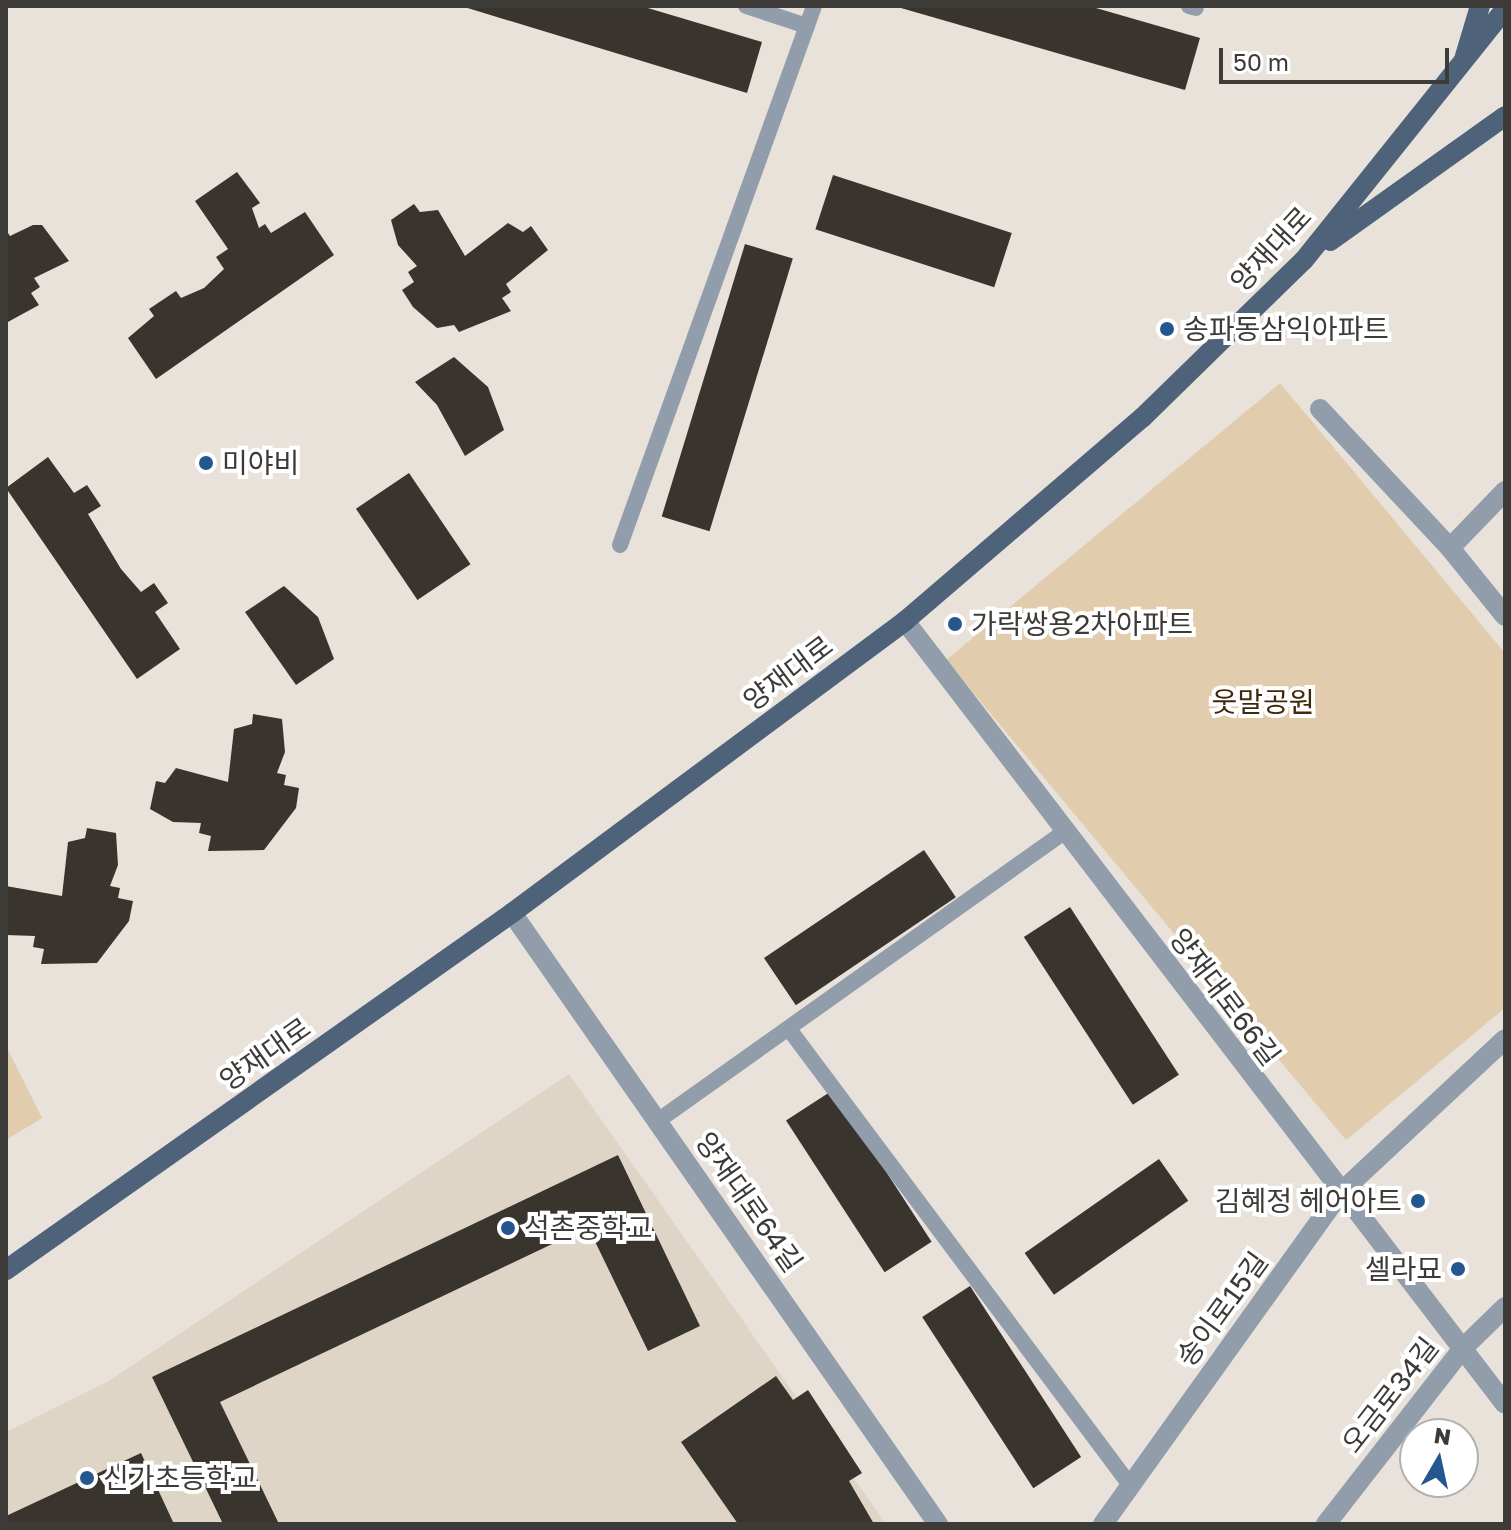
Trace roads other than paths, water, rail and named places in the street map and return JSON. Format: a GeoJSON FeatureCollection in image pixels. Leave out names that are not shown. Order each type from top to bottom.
{"type":"FeatureCollection","features":[{"type":"Feature","properties":{"kind":"main road"},"geometry":{"type":"LineString","coordinates":[[1460,73],[1480,6]]}},
{"type":"Feature","properties":{"kind":"main road","name":"양재대로"},"geometry":{"type":"LineString","coordinates":[[6,1270],[512,913],[905,621],[1142,418],[1304,260],[1460,73],[1505,9]]}},
{"type":"Feature","properties":{"kind":"main road"},"geometry":{"type":"LineString","coordinates":[[1304,260],[1505,116]]}},
{"type":"Feature","properties":{"kind":"street"},"geometry":{"type":"LineString","coordinates":[[1320,409],[1450,548],[1505,616]]}},
{"type":"Feature","properties":{"kind":"street"},"geometry":{"type":"LineString","coordinates":[[1450,548],[1505,491]]}},
{"type":"Feature","properties":{"kind":"street","name":"양재대로66길"},"geometry":{"type":"LineString","coordinates":[[905,621],[1339,1194],[1505,1404]]}},
{"type":"Feature","properties":{"kind":"street","name":"양재대로64길"},"geometry":{"type":"LineString","coordinates":[[512,913],[938,1524]]}},
{"type":"Feature","properties":{"kind":"street","name":"송이로15길"},"geometry":{"type":"LineString","coordinates":[[1103,1524],[1339,1194],[1505,1039]]}},
{"type":"Feature","properties":{"kind":"street","name":"오금로34길"},"geometry":{"type":"LineString","coordinates":[[1326,1524],[1462,1349],[1505,1307]]}},
{"type":"Feature","properties":{"kind":"lane"},"geometry":{"type":"LineString","coordinates":[[746,6],[807,26]]}},
{"type":"Feature","properties":{"kind":"lane"},"geometry":{"type":"LineString","coordinates":[[620,545],[814,6]]}},
{"type":"Feature","properties":{"kind":"lane"},"geometry":{"type":"LineString","coordinates":[[659,1120],[1065,831]]}},
{"type":"Feature","properties":{"kind":"lane"},"geometry":{"type":"LineString","coordinates":[[789,1029],[1130,1485]]}},
{"type":"Feature","properties":{"kind":"place","name":"송파동삼익아파트"},"geometry":{"type":"Point","coordinates":[1167,329]}},
{"type":"Feature","properties":{"kind":"place","name":"미야비"},"geometry":{"type":"Point","coordinates":[206,463]}},
{"type":"Feature","properties":{"kind":"place","name":"가락쌍용2차아파트"},"geometry":{"type":"Point","coordinates":[955,624]}},
{"type":"Feature","properties":{"kind":"place","name":"김혜정 헤어아트"},"geometry":{"type":"Point","coordinates":[1418,1201]}},
{"type":"Feature","properties":{"kind":"place","name":"석촌중학교"},"geometry":{"type":"Point","coordinates":[508,1228]}},
{"type":"Feature","properties":{"kind":"place","name":"셀라묘"},"geometry":{"type":"Point","coordinates":[1458,1269]}},
{"type":"Feature","properties":{"kind":"place","name":"신가초등학교"},"geometry":{"type":"Point","coordinates":[87,1478]}},
{"type":"Feature","properties":{"kind":"park label","name":"웃말공원"},"geometry":{"type":"Point","coordinates":[1263,702]}}]}
